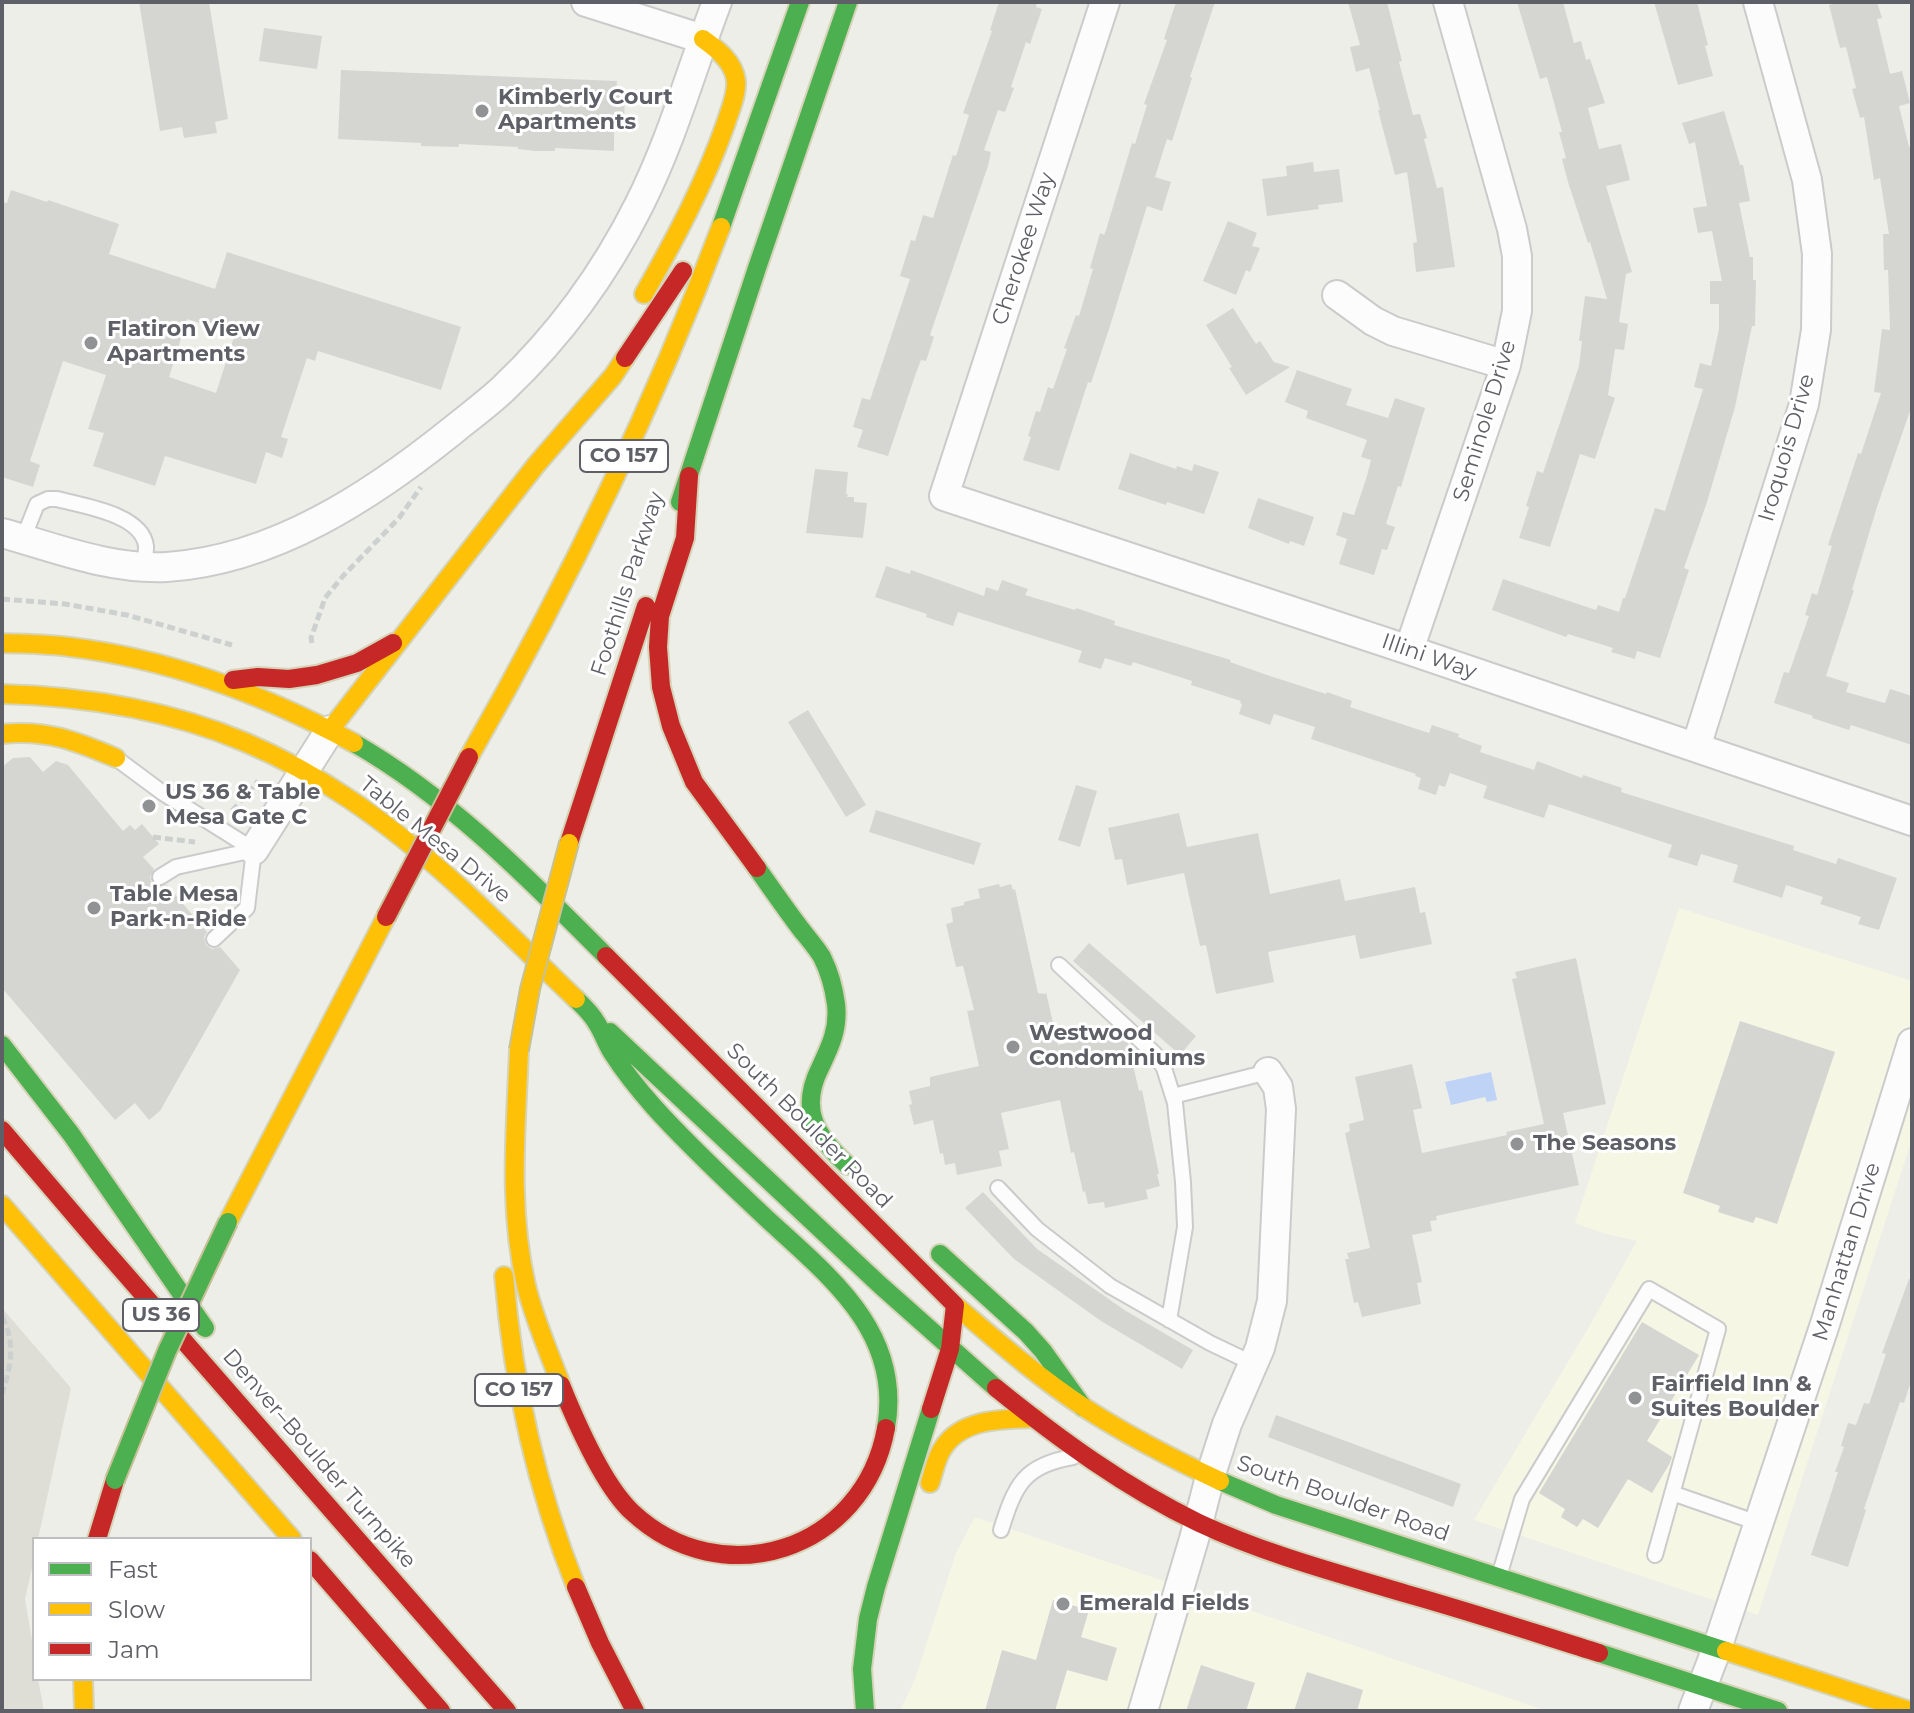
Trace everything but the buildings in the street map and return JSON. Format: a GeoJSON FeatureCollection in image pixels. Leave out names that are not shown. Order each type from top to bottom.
{"type":"FeatureCollection","features":[{"type":"Feature","properties":{"kind":"main road","name":"CO 157"},"geometry":{"type":"LineString","coordinates":[[98,1537],[115,1480],[167,1351],[228,1222],[469,757],[542,625],[629,445],[694,296],[800,2]]}},
{"type":"Feature","properties":{"kind":"main road","name":"Foothills Parkway"},"geometry":{"type":"LineString","coordinates":[[519,1050],[530,989],[569,843],[757,268],[848,2]]}},
{"type":"Feature","properties":{"kind":"main road"},"geometry":{"type":"LineString","coordinates":[[638,304],[708,166],[735,95],[736,81],[732,70],[721,51],[703,39]]}},
{"type":"Feature","properties":{"kind":"main road"},"geometry":{"type":"LineString","coordinates":[[330,730],[536,465],[613,376],[680,275],[752,142]]}},
{"type":"Feature","properties":{"kind":"main road"},"geometry":{"type":"LineString","coordinates":[[536,465],[624,329]]}},
{"type":"Feature","properties":{"kind":"main road"},"geometry":{"type":"LineString","coordinates":[[689,476],[685,538],[659,626],[659,679],[667,714],[679,752],[694,782],[822,958],[832,984],[835,1033],[812,1086],[809,1114],[830,1150],[858,1176]]}},
{"type":"Feature","properties":{"kind":"main road"},"geometry":{"type":"LineString","coordinates":[[34,626],[79,648]]}},
{"type":"Feature","properties":{"kind":"main road"},"geometry":{"type":"LineString","coordinates":[[222,682],[317,675],[357,663],[402,638]]}},
{"type":"Feature","properties":{"kind":"main road","name":"Table Mesa Drive"},"geometry":{"type":"LineString","coordinates":[[2,643],[79,648],[153,663],[222,682],[262,698],[330,730],[399,771],[438,799],[534,885]]}},
{"type":"Feature","properties":{"kind":"main road","name":"Table Mesa Drive"},"geometry":{"type":"LineString","coordinates":[[2,694],[49,695],[111,702],[190,721],[277,755],[374,816],[450,878],[593,1017]]}},
{"type":"Feature","properties":{"kind":"main road"},"geometry":{"type":"LineString","coordinates":[[49,695],[116,758]]}},
{"type":"Feature","properties":{"kind":"main road"},"geometry":{"type":"LineString","coordinates":[[2,734],[21,731],[47,733],[75,740],[116,758]]}},
{"type":"Feature","properties":{"kind":"main road","name":"South Boulder Road"},"geometry":{"type":"LineString","coordinates":[[534,885],[955,1305],[1083,1407],[1149,1447],[1276,1505],[1910,1711]]}},
{"type":"Feature","properties":{"kind":"main road"},"geometry":{"type":"LineString","coordinates":[[519,1050],[515,1177],[517,1229],[528,1293],[575,1421],[595,1458],[633,1514],[682,1545],[705,1553],[728,1556],[762,1554],[805,1540],[825,1528],[850,1505],[875,1468],[885,1435],[888,1403],[886,1379],[877,1344],[860,1313],[835,1283],[679,1135],[631,1082],[593,1017]]}},
{"type":"Feature","properties":{"kind":"main road"},"geometry":{"type":"LineString","coordinates":[[593,1017],[950,1349],[1083,1455],[1168,1507],[1276,1554],[1473,1613],[1697,1698],[1778,1711]]}},
{"type":"Feature","properties":{"kind":"main road"},"geometry":{"type":"LineString","coordinates":[[2,1045],[71,1134],[214,1342]]}},
{"type":"Feature","properties":{"kind":"main road","name":"CO 157"},"geometry":{"type":"LineString","coordinates":[[519,1050],[505,1130],[500,1184],[505,1297],[520,1395],[558,1537],[581,1600],[635,1711]]}},
{"type":"Feature","properties":{"kind":"main road","name":"Denver–Boulder Turnpike"},"geometry":{"type":"LineString","coordinates":[[2,1130],[507,1711]]}},
{"type":"Feature","properties":{"kind":"main road","name":"US 36"},"geometry":{"type":"LineString","coordinates":[[2,1205],[290,1537]]}},
{"type":"Feature","properties":{"kind":"main road"},"geometry":{"type":"LineString","coordinates":[[2,1222],[67,1280]]}},
{"type":"Feature","properties":{"kind":"main road"},"geometry":{"type":"LineString","coordinates":[[926,1241],[1026,1332],[1083,1407]]}},
{"type":"Feature","properties":{"kind":"main road"},"geometry":{"type":"LineString","coordinates":[[865,1711],[862,1669],[868,1619],[950,1349],[955,1305]]}},
{"type":"Feature","properties":{"kind":"main road"},"geometry":{"type":"LineString","coordinates":[[241,1381],[322,1498]]}},
{"type":"Feature","properties":{"kind":"main road"},"geometry":{"type":"LineString","coordinates":[[927,1494],[939,1455],[952,1436],[991,1420],[1035,1418]]}},
{"type":"Feature","properties":{"kind":"main road"},"geometry":{"type":"LineString","coordinates":[[876,1587],[912,1534]]}},
{"type":"Feature","properties":{"kind":"main road"},"geometry":{"type":"LineString","coordinates":[[312,1562],[441,1711]]}},
{"type":"Feature","properties":{"kind":"main road"},"geometry":{"type":"LineString","coordinates":[[83,1681],[84,1711]]}},
{"type":"Feature","properties":{"kind":"street"},"geometry":{"type":"LineString","coordinates":[[586,2],[703,39]]}},
{"type":"Feature","properties":{"kind":"street"},"geometry":{"type":"LineString","coordinates":[[13,536],[108,564],[166,567],[222,559],[277,541],[342,508],[417,459],[502,391],[535,357],[593,283],[639,206],[668,143],[717,2]]}},
{"type":"Feature","properties":{"kind":"street","name":"Cherokee Way"},"geometry":{"type":"LineString","coordinates":[[944,496],[1105,2]]}},
{"type":"Feature","properties":{"kind":"street","name":"Seminole Drive"},"geometry":{"type":"LineString","coordinates":[[1409,650],[1506,365],[1517,311],[1517,256],[1512,229],[1448,2]]}},
{"type":"Feature","properties":{"kind":"street","name":"Iroquois Drive"},"geometry":{"type":"LineString","coordinates":[[1696,747],[1804,404],[1816,330],[1817,254],[1807,180],[1758,2]]}},
{"type":"Feature","properties":{"kind":"street"},"geometry":{"type":"LineString","coordinates":[[1337,295],[1373,321],[1393,331],[1506,365]]}},
{"type":"Feature","properties":{"kind":"street","name":"Illini Way"},"geometry":{"type":"LineString","coordinates":[[944,496],[1912,821]]}},
{"type":"Feature","properties":{"kind":"street"},"geometry":{"type":"LineString","coordinates":[[254,850],[330,730]]}},
{"type":"Feature","properties":{"kind":"street","name":"Manhattan Drive"},"geometry":{"type":"LineString","coordinates":[[1697,1698],[1717,1648],[1825,1324],[1912,1043]]}},
{"type":"Feature","properties":{"kind":"street"},"geometry":{"type":"LineString","coordinates":[[1143,1711],[1210,1477],[1227,1424],[1254,1364],[1272,1301],[1281,1109],[1278,1087],[1268,1072]]}},
{"type":"Feature","properties":{"kind":"lane"},"geometry":{"type":"LineString","coordinates":[[13,536],[37,504],[57,499],[124,518],[134,525],[146,544],[144,566]]}},
{"type":"Feature","properties":{"kind":"lane"},"geometry":{"type":"LineString","coordinates":[[116,758],[163,793],[254,850]]}},
{"type":"Feature","properties":{"kind":"lane"},"geometry":{"type":"LineString","coordinates":[[160,877],[176,867],[254,850]]}},
{"type":"Feature","properties":{"kind":"lane"},"geometry":{"type":"LineString","coordinates":[[214,939],[247,908],[254,850]]}},
{"type":"Feature","properties":{"kind":"lane"},"geometry":{"type":"LineString","coordinates":[[1059,965],[1154,1053],[1164,1068],[1173,1096],[1185,1227],[1169,1320]]}},
{"type":"Feature","properties":{"kind":"lane"},"geometry":{"type":"LineString","coordinates":[[1173,1096],[1268,1072]]}},
{"type":"Feature","properties":{"kind":"lane"},"geometry":{"type":"LineString","coordinates":[[998,1188],[1037,1229],[1110,1286],[1210,1343],[1254,1364]]}},
{"type":"Feature","properties":{"kind":"lane"},"geometry":{"type":"LineString","coordinates":[[1499,1577],[1522,1499],[1649,1289],[1718,1329],[1655,1555]]}},
{"type":"Feature","properties":{"kind":"lane"},"geometry":{"type":"LineString","coordinates":[[1001,1530],[1009,1503],[1023,1478],[1035,1468],[1059,1459],[1083,1455]]}},
{"type":"Feature","properties":{"kind":"lane"},"geometry":{"type":"LineString","coordinates":[[1672,1493],[1758,1523]]}},
{"type":"Feature","properties":{"kind":"path"},"geometry":{"type":"LineString","coordinates":[[153,837],[197,842]]}},
{"type":"Feature","properties":{"kind":"path"},"geometry":{"type":"LineString","coordinates":[[2,1317],[12,1348],[2,1394]]}},
{"type":"Feature","properties":{"kind":"shaded area"},"geometry":{"type":"Polygon","coordinates":[[[1679,908],[1912,981],[1912,1139],[1758,1615],[1474,1520],[1637,1241],[1575,1223],[1679,908]]]}},
{"type":"Feature","properties":{"kind":"shaded area"},"geometry":{"type":"Polygon","coordinates":[[[2,1308],[71,1388],[38,1537],[32,1537],[32,1568],[25,1599],[32,1641],[32,1681],[38,1681],[44,1711],[2,1711],[2,1308]]]}},
{"type":"Feature","properties":{"kind":"shaded area"},"geometry":{"type":"Polygon","coordinates":[[[975,1517],[1547,1711],[900,1711],[915,1679],[956,1553],[975,1517]]]}},
{"type":"Feature","properties":{"kind":"water"},"geometry":{"type":"Polygon","coordinates":[[[1491,1072],[1497,1100],[1487,1102],[1485,1097],[1451,1105],[1445,1082],[1491,1072]]]}},
{"type":"Feature","properties":{"kind":"traffic: fast"},"geometry":{"type":"LineString","coordinates":[[721,227],[800,2]]}},
{"type":"Feature","properties":{"kind":"traffic: fast"},"geometry":{"type":"LineString","coordinates":[[680,502],[848,2]]}},
{"type":"Feature","properties":{"kind":"traffic: fast"},"geometry":{"type":"LineString","coordinates":[[354,743],[423,789],[487,841],[606,956]]}},
{"type":"Feature","properties":{"kind":"traffic: fast"},"geometry":{"type":"LineString","coordinates":[[757,868],[820,953],[831,980],[836,1004],[835,1030],[814,1083],[811,1110],[819,1133],[847,1165]]}},
{"type":"Feature","properties":{"kind":"traffic: fast"},"geometry":{"type":"LineString","coordinates":[[576,999],[592,1016],[618,1061],[654,1107],[709,1164],[814,1262],[856,1309],[872,1335],[883,1363],[888,1394],[886,1428]]}},
{"type":"Feature","properties":{"kind":"traffic: fast"},"geometry":{"type":"LineString","coordinates":[[610,1032],[880,1285],[996,1388]]}},
{"type":"Feature","properties":{"kind":"traffic: fast"},"geometry":{"type":"LineString","coordinates":[[2,1045],[71,1134],[205,1328]]}},
{"type":"Feature","properties":{"kind":"traffic: fast"},"geometry":{"type":"LineString","coordinates":[[115,1480],[167,1351],[228,1222]]}},
{"type":"Feature","properties":{"kind":"traffic: fast"},"geometry":{"type":"LineString","coordinates":[[940,1254],[1026,1332],[1083,1407]]}},
{"type":"Feature","properties":{"kind":"traffic: fast"},"geometry":{"type":"LineString","coordinates":[[865,1711],[862,1669],[868,1619],[931,1409]]}},
{"type":"Feature","properties":{"kind":"traffic: fast"},"geometry":{"type":"LineString","coordinates":[[1220,1481],[1276,1505],[1726,1651]]}},
{"type":"Feature","properties":{"kind":"traffic: fast"},"geometry":{"type":"LineString","coordinates":[[1599,1653],[1778,1711]]}},
{"type":"Feature","properties":{"kind":"traffic: slow"},"geometry":{"type":"LineString","coordinates":[[644,294],[699,189],[734,97],[736,81],[732,68],[703,39]]}},
{"type":"Feature","properties":{"kind":"traffic: slow"},"geometry":{"type":"LineString","coordinates":[[469,757],[540,628],[606,497],[666,363],[721,227]]}},
{"type":"Feature","properties":{"kind":"traffic: slow"},"geometry":{"type":"LineString","coordinates":[[330,730],[536,465],[625,358]]}},
{"type":"Feature","properties":{"kind":"traffic: slow"},"geometry":{"type":"LineString","coordinates":[[2,643],[61,646],[144,660],[180,670],[286,709],[354,743]]}},
{"type":"Feature","properties":{"kind":"traffic: slow"},"geometry":{"type":"LineString","coordinates":[[2,694],[70,698],[191,722],[246,742],[299,768],[401,837],[469,895],[576,999]]}},
{"type":"Feature","properties":{"kind":"traffic: slow"},"geometry":{"type":"LineString","coordinates":[[2,734],[47,735],[88,746],[116,758]]}},
{"type":"Feature","properties":{"kind":"traffic: slow"},"geometry":{"type":"LineString","coordinates":[[519,1050],[530,989],[569,843]]}},
{"type":"Feature","properties":{"kind":"traffic: slow"},"geometry":{"type":"LineString","coordinates":[[228,1222],[386,917]]}},
{"type":"Feature","properties":{"kind":"traffic: slow"},"geometry":{"type":"LineString","coordinates":[[519,1050],[515,1197],[520,1256],[533,1310],[561,1385]]}},
{"type":"Feature","properties":{"kind":"traffic: slow"},"geometry":{"type":"LineString","coordinates":[[2,1205],[290,1537]]}},
{"type":"Feature","properties":{"kind":"traffic: slow"},"geometry":{"type":"LineString","coordinates":[[504,1276],[513,1356],[528,1434],[549,1511],[576,1587]]}},
{"type":"Feature","properties":{"kind":"traffic: slow"},"geometry":{"type":"LineString","coordinates":[[955,1305],[1002,1346],[1085,1408],[1151,1447],[1220,1481]]}},
{"type":"Feature","properties":{"kind":"traffic: slow"},"geometry":{"type":"LineString","coordinates":[[930,1483],[941,1452],[951,1438],[961,1431],[984,1422],[1035,1418]]}},
{"type":"Feature","properties":{"kind":"traffic: slow"},"geometry":{"type":"LineString","coordinates":[[1726,1651],[1910,1711]]}},
{"type":"Feature","properties":{"kind":"traffic: slow"},"geometry":{"type":"LineString","coordinates":[[83,1681],[84,1711]]}},
{"type":"Feature","properties":{"kind":"traffic: jam"},"geometry":{"type":"LineString","coordinates":[[625,358],[683,271]]}},
{"type":"Feature","properties":{"kind":"traffic: jam"},"geometry":{"type":"LineString","coordinates":[[689,476],[685,538],[660,616],[658,647],[661,687],[671,726],[694,782],[757,868]]}},
{"type":"Feature","properties":{"kind":"traffic: jam"},"geometry":{"type":"LineString","coordinates":[[569,843],[646,606]]}},
{"type":"Feature","properties":{"kind":"traffic: jam"},"geometry":{"type":"LineString","coordinates":[[233,680],[317,675],[357,663],[393,643]]}},
{"type":"Feature","properties":{"kind":"traffic: jam"},"geometry":{"type":"LineString","coordinates":[[386,917],[469,757]]}},
{"type":"Feature","properties":{"kind":"traffic: jam"},"geometry":{"type":"LineString","coordinates":[[606,956],[955,1305],[950,1349],[931,1409]]}},
{"type":"Feature","properties":{"kind":"traffic: jam"},"geometry":{"type":"LineString","coordinates":[[2,1130],[507,1711]]}},
{"type":"Feature","properties":{"kind":"traffic: jam"},"geometry":{"type":"LineString","coordinates":[[561,1385],[591,1452],[621,1500],[632,1512],[668,1538],[707,1552],[746,1555],[784,1548],[820,1531],[850,1505],[872,1470],[886,1428]]}},
{"type":"Feature","properties":{"kind":"traffic: jam"},"geometry":{"type":"LineString","coordinates":[[996,1388],[1119,1478],[1172,1509],[1224,1534],[1302,1562],[1599,1653]]}},
{"type":"Feature","properties":{"kind":"traffic: jam"},"geometry":{"type":"LineString","coordinates":[[98,1537],[115,1480]]}},
{"type":"Feature","properties":{"kind":"traffic: jam"},"geometry":{"type":"LineString","coordinates":[[312,1562],[441,1711]]}},
{"type":"Feature","properties":{"kind":"traffic: jam"},"geometry":{"type":"LineString","coordinates":[[576,1587],[635,1711]]}},
{"type":"Feature","properties":{"kind":"place","name":"Kimberly Court Apartments"},"geometry":{"type":"Point","coordinates":[482,111]}},
{"type":"Feature","properties":{"kind":"place","name":"Flatiron View Apartments"},"geometry":{"type":"Point","coordinates":[91,343]}},
{"type":"Feature","properties":{"kind":"place","name":"US 36 & Table Mesa Gate C"},"geometry":{"type":"Point","coordinates":[149,806]}},
{"type":"Feature","properties":{"kind":"place","name":"Table Mesa Park-n-Ride"},"geometry":{"type":"Point","coordinates":[94,908]}},
{"type":"Feature","properties":{"kind":"place","name":"Westwood Condominiums"},"geometry":{"type":"Point","coordinates":[1013,1047]}},
{"type":"Feature","properties":{"kind":"place","name":"The Seasons"},"geometry":{"type":"Point","coordinates":[1517,1144]}},
{"type":"Feature","properties":{"kind":"place","name":"Fairfield Inn & Suites Boulder"},"geometry":{"type":"Point","coordinates":[1635,1398]}},
{"type":"Feature","properties":{"kind":"place","name":"Emerald Fields"},"geometry":{"type":"Point","coordinates":[1063,1604]}}]}
